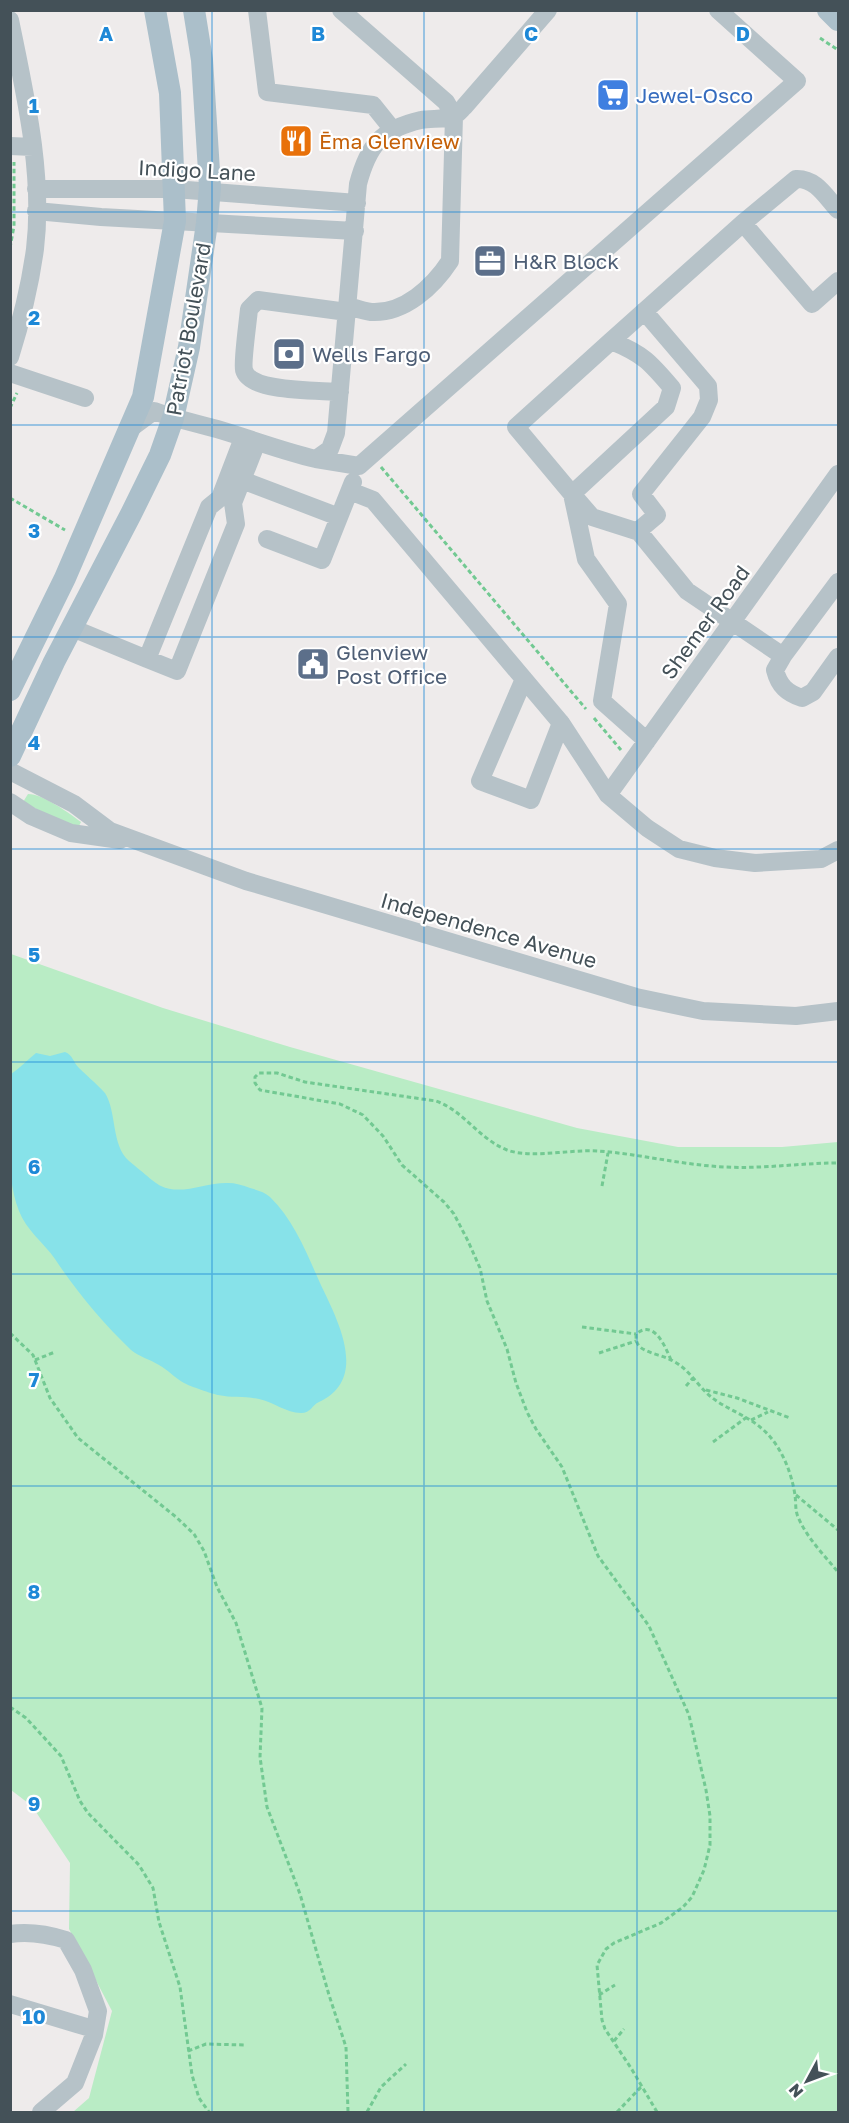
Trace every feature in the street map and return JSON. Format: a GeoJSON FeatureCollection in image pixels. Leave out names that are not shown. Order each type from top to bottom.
{"type":"FeatureCollection","features":[{"type":"Feature","properties":{"kind":"main road","name":"Patriot Boulevard"},"geometry":{"type":"LineString","coordinates":[[10,690],[45,622],[143,397],[175,221],[170,93],[155,10]]}},
{"type":"Feature","properties":{"kind":"main road","name":"Patriot Boulevard"},"geometry":{"type":"LineString","coordinates":[[10,756],[160,454],[173,418],[189,347],[207,223],[209,193],[202,60],[194,10]]}},
{"type":"Feature","properties":{"kind":"main road"},"geometry":{"type":"LineString","coordinates":[[828,10],[838,20]]}},
{"type":"Feature","properties":{"kind":"street"},"geometry":{"type":"LineString","coordinates":[[257,10],[267,92],[373,105],[393,130]]}},
{"type":"Feature","properties":{"kind":"street"},"geometry":{"type":"LineString","coordinates":[[340,392],[266,386],[251,380],[244,370],[249,309],[258,300],[371,312],[397,308],[420,295],[439,278],[450,261],[454,116],[446,102],[341,10]]}},
{"type":"Feature","properties":{"kind":"street"},"geometry":{"type":"LineString","coordinates":[[316,459],[330,449],[336,433],[358,184],[364,160],[378,139],[393,130],[421,120],[454,116],[548,10]]}},
{"type":"Feature","properties":{"kind":"street"},"geometry":{"type":"LineString","coordinates":[[267,538],[322,560],[350,491],[365,461],[797,81],[718,10]]}},
{"type":"Feature","properties":{"kind":"street"},"geometry":{"type":"LineString","coordinates":[[10,20],[33,147],[36,189],[35,248],[19,292],[10,357]]}},
{"type":"Feature","properties":{"kind":"street"},"geometry":{"type":"LineString","coordinates":[[11,146],[33,147]]}},
{"type":"Feature","properties":{"kind":"street"},"geometry":{"type":"LineString","coordinates":[[783,656],[687,591],[638,531],[592,517],[516,427],[742,223],[796,179],[805,178],[813,181],[838,210]]}},
{"type":"Feature","properties":{"kind":"street","name":"Indigo Lane"},"geometry":{"type":"LineString","coordinates":[[36,189],[174,189],[357,203]]}},
{"type":"Feature","properties":{"kind":"street"},"geometry":{"type":"LineString","coordinates":[[36,211],[355,231]]}},
{"type":"Feature","properties":{"kind":"street"},"geometry":{"type":"LineString","coordinates":[[742,223],[812,304],[838,281]]}},
{"type":"Feature","properties":{"kind":"street"},"geometry":{"type":"LineString","coordinates":[[638,531],[657,515],[641,494],[702,417],[709,400],[708,386],[644,311]]}},
{"type":"Feature","properties":{"kind":"street"},"geometry":{"type":"LineString","coordinates":[[572,494],[666,407],[670,397],[672,388],[647,359],[630,348],[611,341]]}},
{"type":"Feature","properties":{"kind":"street"},"geometry":{"type":"LineString","coordinates":[[10,373],[86,399]]}},
{"type":"Feature","properties":{"kind":"street"},"geometry":{"type":"LineString","coordinates":[[131,428],[154,411],[316,459],[365,461]]}},
{"type":"Feature","properties":{"kind":"street"},"geometry":{"type":"LineString","coordinates":[[147,659],[209,507],[226,500],[242,480],[250,440]]}},
{"type":"Feature","properties":{"kind":"street"},"geometry":{"type":"LineString","coordinates":[[72,628],[177,671],[236,524],[226,500],[250,440]]}},
{"type":"Feature","properties":{"kind":"street","name":"Shemer Road"},"geometry":{"type":"LineString","coordinates":[[609,795],[838,474]]}},
{"type":"Feature","properties":{"kind":"street"},"geometry":{"type":"LineString","coordinates":[[242,480],[339,517]]}},
{"type":"Feature","properties":{"kind":"street"},"geometry":{"type":"LineString","coordinates":[[350,491],[373,500],[561,723],[609,795],[647,828],[679,849],[715,858],[755,863],[821,859],[838,850]]}},
{"type":"Feature","properties":{"kind":"street"},"geometry":{"type":"LineString","coordinates":[[572,494],[586,559],[618,603],[602,701],[647,741]]}},
{"type":"Feature","properties":{"kind":"street"},"geometry":{"type":"LineString","coordinates":[[838,582],[783,656],[775,670],[778,683],[792,694],[802,698],[813,692],[838,657]]}},
{"type":"Feature","properties":{"kind":"street"},"geometry":{"type":"LineString","coordinates":[[524,679],[480,781],[531,800],[561,723]]}},
{"type":"Feature","properties":{"kind":"street","name":"Independence Avenue"},"geometry":{"type":"LineString","coordinates":[[10,771],[74,804],[110,831],[246,881],[636,998],[703,1011],[796,1016],[838,1011]]}},
{"type":"Feature","properties":{"kind":"street","name":"Independence Avenue"},"geometry":{"type":"LineString","coordinates":[[10,802],[31,816],[71,833],[136,841]]}},
{"type":"Feature","properties":{"kind":"street"},"geometry":{"type":"LineString","coordinates":[[10,1934],[21,1932],[48,1934],[66,1940],[83,1970],[98,2011],[94,2034],[75,2083],[41,2112]]}},
{"type":"Feature","properties":{"kind":"street"},"geometry":{"type":"LineString","coordinates":[[10,2004],[90,2028],[94,2034]]}},
{"type":"Feature","properties":{"kind":"path"},"geometry":{"type":"LineString","coordinates":[[819,38],[838,50]]}},
{"type":"Feature","properties":{"kind":"path"},"geometry":{"type":"LineString","coordinates":[[10,248],[14,226],[15,170],[11,146]]}},
{"type":"Feature","properties":{"kind":"path"},"geometry":{"type":"LineString","coordinates":[[365,461],[586,709]]}},
{"type":"Feature","properties":{"kind":"path"},"geometry":{"type":"LineString","coordinates":[[10,498],[65,530]]}},
{"type":"Feature","properties":{"kind":"path"},"geometry":{"type":"LineString","coordinates":[[594,718],[632,763]]}},
{"type":"Feature","properties":{"kind":"path"},"geometry":{"type":"LineString","coordinates":[[657,2112],[613,2042],[602,2020],[597,1965],[606,1949],[614,1943],[672,1916],[692,1897],[704,1870],[710,1845],[710,1816],[689,1715],[649,1626],[598,1556],[562,1467],[527,1412],[503,1339],[487,1300],[480,1268],[454,1214],[444,1202],[402,1165],[378,1131],[363,1115],[340,1104],[260,1090],[255,1083],[255,1077],[259,1073],[277,1073],[305,1082],[436,1101],[455,1110],[496,1144],[518,1153],[608,1152],[675,1163],[751,1168],[838,1163]]}},
{"type":"Feature","properties":{"kind":"path"},"geometry":{"type":"LineString","coordinates":[[602,1186],[608,1152]]}},
{"type":"Feature","properties":{"kind":"path"},"geometry":{"type":"LineString","coordinates":[[582,1327],[636,1334],[648,1329],[662,1339],[671,1360]]}},
{"type":"Feature","properties":{"kind":"path"},"geometry":{"type":"LineString","coordinates":[[10,1333],[27,1348],[35,1360],[50,1398],[78,1438],[194,1534],[204,1551],[217,1587],[239,1630],[262,1708],[260,1757],[267,1807],[300,1894],[346,2047],[348,2112]]}},
{"type":"Feature","properties":{"kind":"path"},"geometry":{"type":"LineString","coordinates":[[636,1334],[636,1341],[640,1347],[671,1360],[718,1401],[749,1418],[763,1429],[780,1450],[789,1471],[797,1514],[805,1531],[838,1572]]}},
{"type":"Feature","properties":{"kind":"path"},"geometry":{"type":"LineString","coordinates":[[599,1353],[636,1341]]}},
{"type":"Feature","properties":{"kind":"path"},"geometry":{"type":"LineString","coordinates":[[35,1360],[55,1352]]}},
{"type":"Feature","properties":{"kind":"path"},"geometry":{"type":"LineString","coordinates":[[686,1386],[693,1378]]}},
{"type":"Feature","properties":{"kind":"path"},"geometry":{"type":"LineString","coordinates":[[704,1389],[790,1418]]}},
{"type":"Feature","properties":{"kind":"path"},"geometry":{"type":"LineString","coordinates":[[713,1442],[749,1418],[770,1411]]}},
{"type":"Feature","properties":{"kind":"path"},"geometry":{"type":"LineString","coordinates":[[795,1494],[838,1530]]}},
{"type":"Feature","properties":{"kind":"path"},"geometry":{"type":"LineString","coordinates":[[10,1707],[26,1718],[61,1756],[88,1814],[139,1865],[153,1888],[159,1922],[180,1987],[188,2050],[196,2088],[209,2112]]}},
{"type":"Feature","properties":{"kind":"path"},"geometry":{"type":"LineString","coordinates":[[599,1995],[615,1985]]}},
{"type":"Feature","properties":{"kind":"path"},"geometry":{"type":"LineString","coordinates":[[613,2042],[624,2029]]}},
{"type":"Feature","properties":{"kind":"path"},"geometry":{"type":"LineString","coordinates":[[188,2050],[206,2044],[244,2045]]}},
{"type":"Feature","properties":{"kind":"path"},"geometry":{"type":"LineString","coordinates":[[367,2112],[381,2087],[405,2064]]}},
{"type":"Feature","properties":{"kind":"path"},"geometry":{"type":"LineString","coordinates":[[617,2112],[641,2087]]}},
{"type":"Feature","properties":{"kind":"green space"},"geometry":{"type":"Polygon","coordinates":[[[28,794],[48,800],[76,818],[81,822],[77,830],[23,802],[28,794]]]}},
{"type":"Feature","properties":{"kind":"green space"},"geometry":{"type":"Polygon","coordinates":[[[11,954],[163,1008],[290,1047],[577,1128],[678,1147],[782,1147],[838,1142],[838,2112],[73,2112],[89,2098],[112,2011],[69,1929],[70,1863],[32,1806],[11,1790],[11,954]]]}},
{"type":"Feature","properties":{"kind":"water"},"geometry":{"type":"Polygon","coordinates":[[[65,1052],[105,1093],[123,1154],[154,1181],[161,1186],[177,1190],[220,1183],[242,1185],[261,1191],[279,1206],[305,1249],[341,1330],[346,1364],[343,1379],[334,1392],[304,1413],[296,1413],[259,1399],[206,1392],[184,1383],[162,1367],[131,1350],[90,1306],[22,1218],[11,1179],[9,1144],[11,1074],[36,1053],[50,1056],[65,1052]]]}},
{"type":"Feature","properties":{"kind":"place","name":"Jewel-Osco"},"geometry":{"type":"Point","coordinates":[613,95]}},
{"type":"Feature","properties":{"kind":"place","name":"Ēma Glenview"},"geometry":{"type":"Point","coordinates":[296,141]}},
{"type":"Feature","properties":{"kind":"place","name":"H&R Block"},"geometry":{"type":"Point","coordinates":[490,261]}},
{"type":"Feature","properties":{"kind":"place","name":"Wells Fargo"},"geometry":{"type":"Point","coordinates":[289,354]}},
{"type":"Feature","properties":{"kind":"place","name":"Glenview Post Office"},"geometry":{"type":"Point","coordinates":[313,664]}}]}
